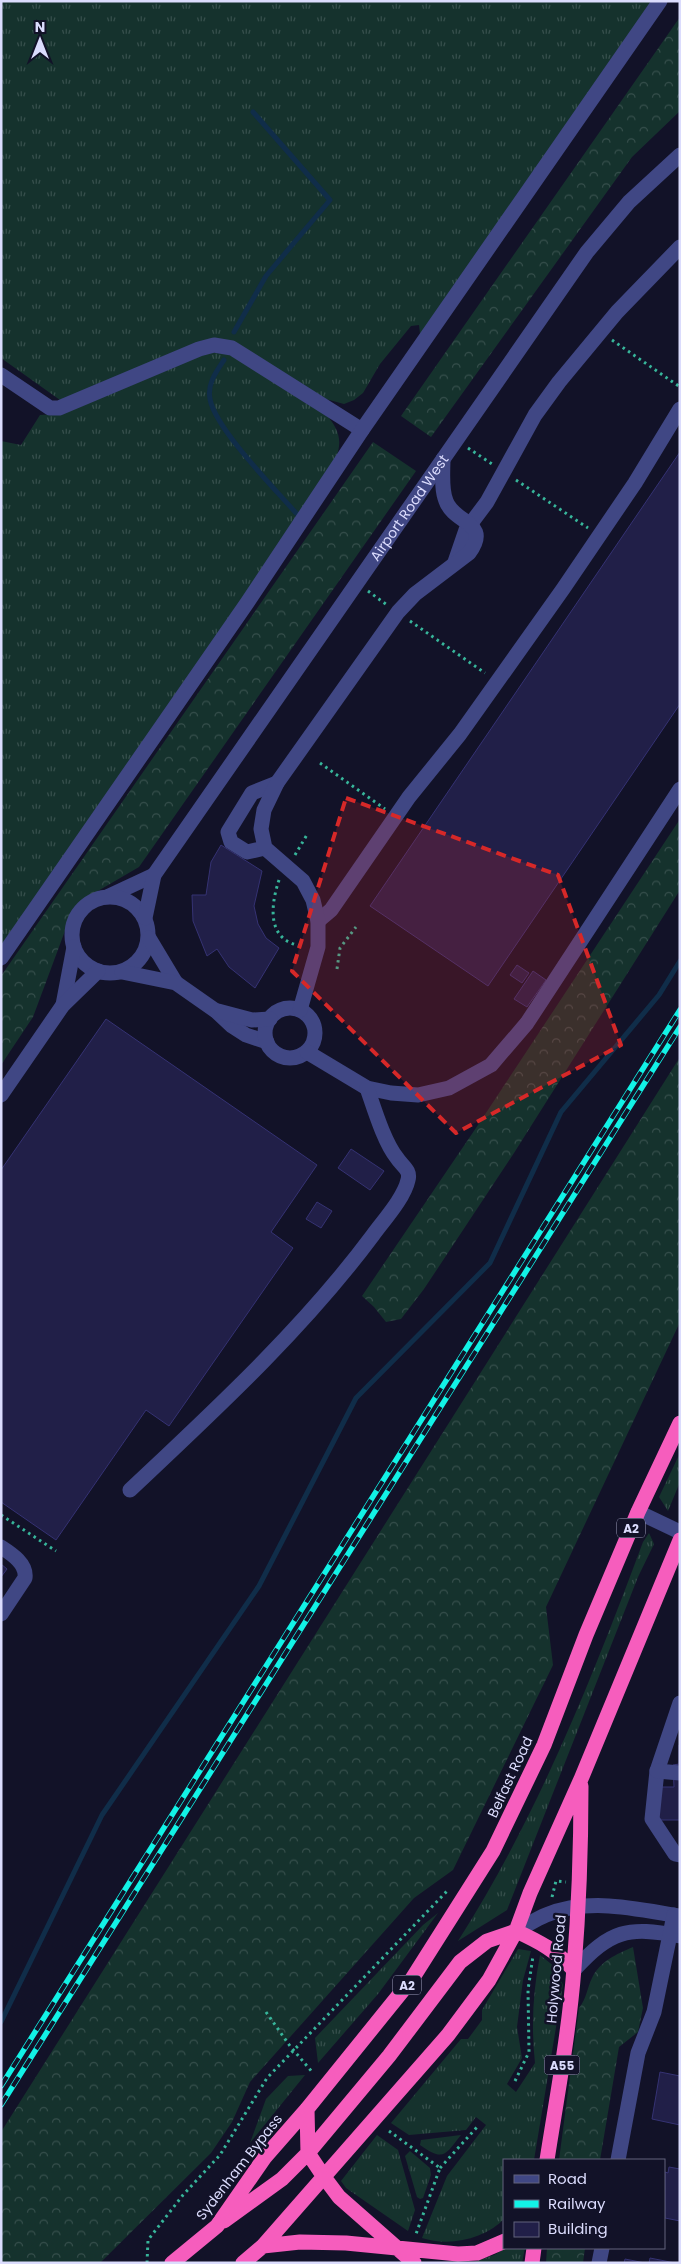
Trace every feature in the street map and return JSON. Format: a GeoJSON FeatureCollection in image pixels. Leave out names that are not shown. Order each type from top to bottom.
{"type":"FeatureCollection","features":[{"type":"Feature","properties":{"kind":"highway","name":"Belfast Road"},"geometry":{"type":"LineString","coordinates":[[307,2109],[412,1979],[493,1851],[544,1745],[586,1635],[638,1512],[680,1423]]}},
{"type":"Feature","properties":{"kind":"highway"},"geometry":{"type":"LineString","coordinates":[[243,2263],[263,2246],[448,2035],[489,1980],[516,1931],[530,1893],[581,1779],[680,1540]]}},
{"type":"Feature","properties":{"kind":"highway","name":"Holywood Road"},"geometry":{"type":"LineString","coordinates":[[548,2159],[574,1970],[578,1907],[581,1779]]}},
{"type":"Feature","properties":{"kind":"highway"},"geometry":{"type":"LineString","coordinates":[[217,2226],[282,2179],[308,2153],[389,2056],[460,1962],[487,1941],[516,1931],[558,1953],[574,1970]]}},
{"type":"Feature","properties":{"kind":"highway"},"geometry":{"type":"LineString","coordinates":[[307,2109],[308,2153],[339,2197],[414,2263]]}},
{"type":"Feature","properties":{"kind":"highway","name":"Sydenham Bypass"},"geometry":{"type":"LineString","coordinates":[[172,2263],[217,2226],[265,2158],[307,2109]]}},
{"type":"Feature","properties":{"kind":"highway"},"geometry":{"type":"LineString","coordinates":[[263,2246],[300,2242],[398,2247],[468,2254],[477,2253],[503,2242]]}},
{"type":"Feature","properties":{"kind":"highway"},"geometry":{"type":"LineString","coordinates":[[532,2263],[534,2249]]}},
{"type":"Feature","properties":{"kind":"street"},"geometry":{"type":"LineString","coordinates":[[1,958],[247,603],[362,430],[660,1]]}},
{"type":"Feature","properties":{"kind":"street","name":"Airport Road West"},"geometry":{"type":"LineString","coordinates":[[145,918],[154,875],[587,252],[629,202],[680,155]]}},
{"type":"Feature","properties":{"kind":"street"},"geometry":{"type":"LineString","coordinates":[[300,1010],[318,946],[318,921],[313,900],[303,881],[265,848],[261,829],[264,810],[277,783],[398,612],[416,594],[455,562],[460,544],[473,529],[535,415],[578,356],[632,295],[680,247]]}},
{"type":"Feature","properties":{"kind":"street"},"geometry":{"type":"LineString","coordinates":[[1,375],[50,408],[59,408],[199,349],[214,345],[232,348],[362,430]]}},
{"type":"Feature","properties":{"kind":"street"},"geometry":{"type":"LineString","coordinates":[[318,921],[331,910],[395,816],[436,766],[497,681],[641,475],[680,409]]}},
{"type":"Feature","properties":{"kind":"street"},"geometry":{"type":"LineString","coordinates":[[443,459],[445,501],[450,510],[473,529]]}},
{"type":"Feature","properties":{"kind":"street"},"geometry":{"type":"LineString","coordinates":[[265,848],[248,852],[231,842],[228,832],[252,793],[277,783]]}},
{"type":"Feature","properties":{"kind":"street"},"geometry":{"type":"LineString","coordinates":[[307,1052],[367,1088],[391,1093],[418,1095],[450,1088],[491,1065],[527,1023],[680,789]]}},
{"type":"Feature","properties":{"kind":"street"},"geometry":{"type":"LineString","coordinates":[[109,896],[154,875]]}},
{"type":"Feature","properties":{"kind":"street"},"geometry":{"type":"LineString","coordinates":[[149,938],[142,957],[133,966],[122,972],[110,974],[98,972],[87,966],[79,957],[72,935],[74,923],[79,913],[87,904],[97,898],[120,897],[130,902],[145,918],[149,938],[176,983]]}},
{"type":"Feature","properties":{"kind":"street"},"geometry":{"type":"LineString","coordinates":[[63,1005],[74,946]]}},
{"type":"Feature","properties":{"kind":"street"},"geometry":{"type":"LineString","coordinates":[[1,1095],[63,1005],[98,972]]}},
{"type":"Feature","properties":{"kind":"street"},"geometry":{"type":"LineString","coordinates":[[122,972],[176,983],[216,1011],[232,1026],[246,1035],[267,1042]]}},
{"type":"Feature","properties":{"kind":"street"},"geometry":{"type":"LineString","coordinates":[[216,1011],[252,1020],[270,1019],[283,1009],[300,1010],[312,1021],[315,1029],[315,1037],[307,1052],[300,1056],[284,1057],[271,1049],[267,1042],[266,1034],[270,1019]]}},
{"type":"Feature","properties":{"kind":"street"},"geometry":{"type":"LineString","coordinates":[[130,1490],[229,1396],[306,1315],[346,1271],[394,1206],[409,1180],[408,1170],[396,1158],[375,1113],[367,1088]]}},
{"type":"Feature","properties":{"kind":"street"},"geometry":{"type":"LineString","coordinates":[[638,1512],[680,1532]]}},
{"type":"Feature","properties":{"kind":"street"},"geometry":{"type":"LineString","coordinates":[[1,1547],[20,1562],[26,1573],[25,1578],[1,1614]]}},
{"type":"Feature","properties":{"kind":"street"},"geometry":{"type":"LineString","coordinates":[[680,1703],[657,1771],[652,1819],[675,1854],[680,1854]]}},
{"type":"Feature","properties":{"kind":"street"},"geometry":{"type":"LineString","coordinates":[[657,1771],[680,1773]]}},
{"type":"Feature","properties":{"kind":"street"},"geometry":{"type":"LineString","coordinates":[[516,1931],[547,1914],[578,1907],[608,1905],[677,1915],[675,1935],[654,2012],[638,2053],[618,2159]]}},
{"type":"Feature","properties":{"kind":"street"},"geometry":{"type":"LineString","coordinates":[[574,1970],[592,1950],[616,1935],[629,1931],[649,1930],[675,1935]]}},
{"type":"Feature","properties":{"kind":"street"},"geometry":{"type":"LineString","coordinates":[[599,2263],[602,2249]]}},
{"type":"Feature","properties":{"kind":"path"},"geometry":{"type":"LineString","coordinates":[[609,338],[680,387]]}},
{"type":"Feature","properties":{"kind":"path"},"geometry":{"type":"LineString","coordinates":[[456,440],[598,536]]}},
{"type":"Feature","properties":{"kind":"path"},"geometry":{"type":"LineString","coordinates":[[357,583],[497,681]]}},
{"type":"Feature","properties":{"kind":"path"},"geometry":{"type":"LineString","coordinates":[[320,763],[395,816]]}},
{"type":"Feature","properties":{"kind":"path"},"geometry":{"type":"LineString","coordinates":[[293,857],[308,833]]}},
{"type":"Feature","properties":{"kind":"path"},"geometry":{"type":"LineString","coordinates":[[280,876],[273,900],[274,925],[282,939],[293,945],[303,946]]}},
{"type":"Feature","properties":{"kind":"path"},"geometry":{"type":"LineString","coordinates":[[337,969],[340,948],[356,927]]}},
{"type":"Feature","properties":{"kind":"path"},"geometry":{"type":"LineString","coordinates":[[1,1515],[56,1551]]}},
{"type":"Feature","properties":{"kind":"path"},"geometry":{"type":"LineString","coordinates":[[551,1900],[556,1881],[566,1882]]}},
{"type":"Feature","properties":{"kind":"path"},"geometry":{"type":"LineString","coordinates":[[147,2263],[148,2240],[184,2195],[220,2155],[268,2078],[452,1887]]}},
{"type":"Feature","properties":{"kind":"path"},"geometry":{"type":"LineString","coordinates":[[515,2081],[529,2052],[528,1990],[532,1962],[538,1941]]}},
{"type":"Feature","properties":{"kind":"path"},"geometry":{"type":"LineString","coordinates":[[266,2012],[293,2050],[313,2073]]}},
{"type":"Feature","properties":{"kind":"path"},"geometry":{"type":"LineString","coordinates":[[416,2234],[440,2168],[478,2126]]}},
{"type":"Feature","properties":{"kind":"path"},"geometry":{"type":"LineString","coordinates":[[389,2130],[440,2168]]}},
{"type":"Feature","properties":{"kind":"highlighted area"},"geometry":{"type":"Polygon","coordinates":[[[346,798],[558,875],[621,1045],[456,1133],[292,971],[346,798]]]}},
{"type":"Feature","properties":{"kind":"green space"},"geometry":{"type":"Polygon","coordinates":[[[1,1],[653,1],[421,342],[419,325],[411,326],[380,364],[363,393],[354,400],[344,404],[322,398],[221,342],[60,400],[1,358],[1,1]]]}},
{"type":"Feature","properties":{"kind":"green space"},"geometry":{"type":"Polygon","coordinates":[[[680,17],[680,111],[632,157],[431,437],[401,416],[680,17]]]}},
{"type":"Feature","properties":{"kind":"green space"},"geometry":{"type":"Polygon","coordinates":[[[202,352],[232,353],[325,413],[332,421],[339,436],[336,458],[328,475],[1,948],[1,441],[21,445],[40,415],[56,414],[202,352]]]}},
{"type":"Feature","properties":{"kind":"green space"},"geometry":{"type":"Polygon","coordinates":[[[373,442],[416,471],[139,867],[91,895],[72,912],[33,1017],[1,1065],[1,976],[373,442]]]}},
{"type":"Feature","properties":{"kind":"green space"},"geometry":{"type":"Polygon","coordinates":[[[680,819],[680,890],[514,1153],[424,1289],[401,1319],[386,1322],[362,1296],[480,1122],[680,819]]]}},
{"type":"Feature","properties":{"kind":"green space"},"geometry":{"type":"Polygon","coordinates":[[[680,1057],[680,1322],[546,1607],[553,1665],[453,1870],[414,1898],[250,2082],[232,2122],[211,2153],[100,2263],[1,2263],[1,2132],[680,1057]]]}},
{"type":"Feature","properties":{"kind":"green space"},"geometry":{"type":"Polygon","coordinates":[[[680,1453],[680,1482],[668,1511],[659,1497],[680,1453]]]}},
{"type":"Feature","properties":{"kind":"green space"},"geometry":{"type":"Polygon","coordinates":[[[649,1533],[654,1544],[638,1577],[507,1910],[458,1941],[487,1894],[538,1796],[583,1696],[643,1542],[649,1533]]]}},
{"type":"Feature","properties":{"kind":"green space"},"geometry":{"type":"Polygon","coordinates":[[[438,1913],[378,1994],[318,2063],[315,2038],[423,1925],[438,1913]]]}},
{"type":"Feature","properties":{"kind":"green space"},"geometry":{"type":"Polygon","coordinates":[[[633,1947],[643,2008],[638,2032],[619,2047],[600,2159],[559,2159],[579,2008],[595,1972],[615,1955],[633,1947]]]}},
{"type":"Feature","properties":{"kind":"green space"},"geometry":{"type":"Polygon","coordinates":[[[518,1949],[531,1951],[523,1980],[517,2027],[522,2058],[507,2084],[516,2092],[535,2063],[533,2009],[540,1955],[555,1967],[563,1985],[534,2159],[503,2159],[503,2220],[497,2225],[477,2236],[466,2239],[444,2242],[433,2241],[422,2238],[447,2176],[486,2125],[476,2117],[466,2130],[409,2135],[391,2123],[461,2039],[468,2039],[482,2020],[482,2010],[518,1949]]]}},
{"type":"Feature","properties":{"kind":"green space"},"geometry":{"type":"Polygon","coordinates":[[[305,2075],[250,2143],[266,2099],[288,2076],[305,2075]]]}},
{"type":"Feature","properties":{"kind":"green space"},"geometry":{"type":"Polygon","coordinates":[[[377,2135],[398,2150],[415,2210],[408,2231],[346,2188],[341,2181],[377,2135]]]}},
{"type":"Feature","properties":{"kind":"green space"},"geometry":{"type":"Polygon","coordinates":[[[461,2135],[447,2151],[439,2155],[420,2145],[421,2140],[461,2135]]]}},
{"type":"Feature","properties":{"kind":"green space"},"geometry":{"type":"Polygon","coordinates":[[[410,2151],[430,2168],[431,2175],[423,2198],[420,2199],[417,2197],[405,2156],[410,2151]]]}},
{"type":"Feature","properties":{"kind":"green space"},"geometry":{"type":"Polygon","coordinates":[[[504,2249],[525,2249],[522,2263],[471,2263],[494,2255],[504,2249]]]}},
{"type":"Feature","properties":{"kind":"green space"},"geometry":{"type":"Polygon","coordinates":[[[547,2249],[585,2249],[583,2263],[546,2263],[547,2249]]]}},
{"type":"Feature","properties":{"kind":"building"},"geometry":{"type":"Polygon","coordinates":[[[680,452],[680,704],[488,986],[370,906],[680,452]]]}},
{"type":"Feature","properties":{"kind":"building"},"geometry":{"type":"Polygon","coordinates":[[[221,845],[262,871],[254,906],[258,924],[266,938],[279,948],[255,988],[229,967],[217,949],[207,956],[193,921],[192,895],[206,895],[211,862],[221,845]]]}},
{"type":"Feature","properties":{"kind":"building"},"geometry":{"type":"Polygon","coordinates":[[[517,965],[529,973],[522,983],[510,975],[517,965]]]}},
{"type":"Feature","properties":{"kind":"building"},"geometry":{"type":"Polygon","coordinates":[[[533,971],[546,980],[527,1007],[514,999],[533,971]]]}},
{"type":"Feature","properties":{"kind":"building"},"geometry":{"type":"Polygon","coordinates":[[[106,1019],[317,1165],[271,1232],[293,1248],[169,1426],[146,1410],[56,1540],[1,1502],[1,1170],[106,1019]]]}},
{"type":"Feature","properties":{"kind":"building"},"geometry":{"type":"Polygon","coordinates":[[[351,1149],[384,1171],[370,1190],[338,1168],[351,1149]]]}},
{"type":"Feature","properties":{"kind":"building"},"geometry":{"type":"Polygon","coordinates":[[[317,1202],[332,1211],[321,1228],[306,1219],[317,1202]]]}},
{"type":"Feature","properties":{"kind":"building"},"geometry":{"type":"Polygon","coordinates":[[[1,1564],[7,1569],[1,1577],[1,1564]]]}},
{"type":"Feature","properties":{"kind":"building"},"geometry":{"type":"Polygon","coordinates":[[[679,1745],[680,1820],[656,1820],[656,1787],[674,1787],[673,1765],[679,1764],[679,1745]]]}},
{"type":"Feature","properties":{"kind":"building"},"geometry":{"type":"Polygon","coordinates":[[[660,2072],[680,2076],[680,2125],[652,2119],[660,2072]]]}},
{"type":"Feature","properties":{"kind":"building"},"geometry":{"type":"Polygon","coordinates":[[[669,2167],[680,2169],[680,2221],[666,2218],[666,2172],[668,2173],[669,2167]]]}},
{"type":"Feature","properties":{"kind":"building"},"geometry":{"type":"Polygon","coordinates":[[[650,2258],[675,2263],[649,2263],[650,2258]]]}},
{"type":"Feature","properties":{"kind":"building"},"geometry":{"type":"Polygon","coordinates":[[[625,2259],[645,2263],[624,2263],[625,2259]]]}},
{"type":"Feature","properties":{"kind":"waterway"},"geometry":{"type":"LineString","coordinates":[[234,332],[266,276],[330,200],[253,112]]}},
{"type":"Feature","properties":{"kind":"waterway"},"geometry":{"type":"LineString","coordinates":[[224,360],[213,378],[210,388],[209,394],[214,411],[222,426],[234,441],[296,513]]}},
{"type":"Feature","properties":{"kind":"waterway"},"geometry":{"type":"LineString","coordinates":[[1,2022],[102,1815],[259,1586],[356,1398],[490,1263],[561,1112],[659,995],[680,961]]}},
{"type":"Feature","properties":{"kind":"railway"},"geometry":{"type":"LineString","coordinates":[[1,2086],[680,1010]]}},
{"type":"Feature","properties":{"kind":"railway"},"geometry":{"type":"LineString","coordinates":[[1,2105],[680,1027]]}}]}
